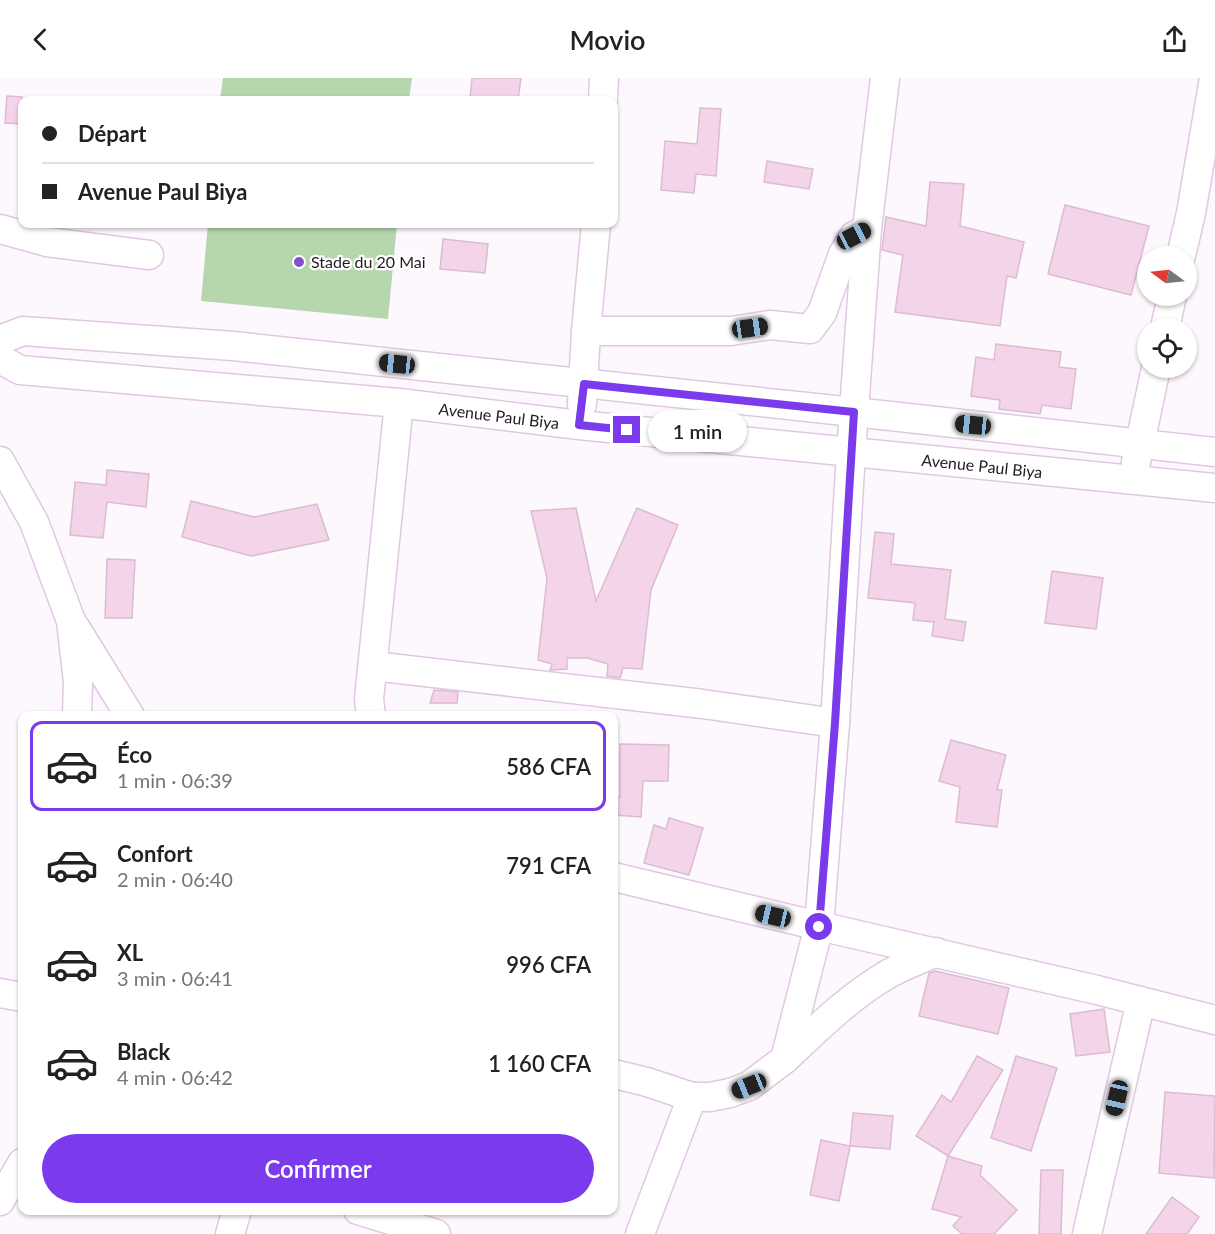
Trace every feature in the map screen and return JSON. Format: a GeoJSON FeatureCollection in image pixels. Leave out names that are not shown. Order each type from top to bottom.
{"type":"FeatureCollection","features":[{"type":"Feature","properties":{"kind":"street"},"geometry":{"type":"LineString","coordinates":[[603,96],[604,78]]}},
{"type":"Feature","properties":{"kind":"street"},"geometry":{"type":"LineString","coordinates":[[785,1059],[819,927],[835,723],[867,229],[885,78]]}},
{"type":"Feature","properties":{"kind":"street"},"geometry":{"type":"LineString","coordinates":[[1183,246],[1214,78]]}},
{"type":"Feature","properties":{"kind":"street"},"geometry":{"type":"LineString","coordinates":[[579,425],[596,228]]}},
{"type":"Feature","properties":{"kind":"street"},"geometry":{"type":"LineString","coordinates":[[586,331],[731,331],[770,325],[810,329],[822,313],[843,254],[854,236],[867,229]]}},
{"type":"Feature","properties":{"kind":"street"},"geometry":{"type":"LineString","coordinates":[[0,230],[47,242],[149,255]]}},
{"type":"Feature","properties":{"kind":"street"},"geometry":{"type":"LineString","coordinates":[[0,340],[23,331],[198,344],[1215,452]]}},
{"type":"Feature","properties":{"kind":"street","name":"Avenue Paul Biya"},"geometry":{"type":"LineString","coordinates":[[0,360],[20,370],[399,403],[579,425],[1215,488]]}},
{"type":"Feature","properties":{"kind":"street"},"geometry":{"type":"LineString","coordinates":[[1133,481],[1154,378]]}},
{"type":"Feature","properties":{"kind":"street"},"geometry":{"type":"LineString","coordinates":[[365,710],[373,666],[399,403]]}},
{"type":"Feature","properties":{"kind":"street"},"geometry":{"type":"LineString","coordinates":[[0,461],[34,522],[71,621],[127,711]]}},
{"type":"Feature","properties":{"kind":"street"},"geometry":{"type":"LineString","coordinates":[[71,621],[78,682],[77,711]]}},
{"type":"Feature","properties":{"kind":"street"},"geometry":{"type":"LineString","coordinates":[[373,666],[693,702],[835,723]]}},
{"type":"Feature","properties":{"kind":"street"},"geometry":{"type":"LineString","coordinates":[[618,879],[1141,1000],[1215,1020]]}},
{"type":"Feature","properties":{"kind":"street"},"geometry":{"type":"LineString","coordinates":[[618,1075],[692,1097],[710,1097],[739,1090],[749,1086],[785,1059],[828,1018],[859,993],[887,975],[936,952]]}},
{"type":"Feature","properties":{"kind":"street"},"geometry":{"type":"LineString","coordinates":[[0,993],[18,996]]}},
{"type":"Feature","properties":{"kind":"street"},"geometry":{"type":"LineString","coordinates":[[1087,1234],[1141,1000]]}},
{"type":"Feature","properties":{"kind":"street"},"geometry":{"type":"LineString","coordinates":[[640,1234],[692,1097]]}},
{"type":"Feature","properties":{"kind":"street"},"geometry":{"type":"LineString","coordinates":[[0,1201],[18,1169]]}},
{"type":"Feature","properties":{"kind":"street"},"geometry":{"type":"LineString","coordinates":[[230,1234],[236,1215]]}},
{"type":"Feature","properties":{"kind":"street"},"geometry":{"type":"LineString","coordinates":[[382,1215],[429,1225]]}},
{"type":"Feature","properties":{"kind":"green space"},"geometry":{"type":"Polygon","coordinates":[[[223,78],[412,78],[410,96],[221,96],[223,78]]]}},
{"type":"Feature","properties":{"kind":"green space","name":"Stade du 20 Mai"},"geometry":{"type":"Polygon","coordinates":[[[208,228],[397,228],[388,319],[201,301],[208,228]]]}},
{"type":"Feature","properties":{"kind":"building"},"geometry":{"type":"Polygon","coordinates":[[[472,78],[521,78],[519,96],[470,96],[472,78]]]}},
{"type":"Feature","properties":{"kind":"building"},"geometry":{"type":"Polygon","coordinates":[[[7,96],[18,97],[18,124],[5,123],[7,96]]]}},
{"type":"Feature","properties":{"kind":"building"},"geometry":{"type":"Polygon","coordinates":[[[700,108],[721,109],[716,176],[696,174],[694,193],[661,190],[665,141],[697,144],[700,108]]]}},
{"type":"Feature","properties":{"kind":"building"},"geometry":{"type":"Polygon","coordinates":[[[767,161],[813,169],[809,189],[764,182],[767,161]]]}},
{"type":"Feature","properties":{"kind":"building"},"geometry":{"type":"Polygon","coordinates":[[[930,182],[964,184],[960,226],[1024,242],[1016,278],[1007,276],[1000,326],[895,312],[903,255],[882,250],[886,217],[926,226],[930,182]]]}},
{"type":"Feature","properties":{"kind":"building"},"geometry":{"type":"Polygon","coordinates":[[[1065,205],[1149,226],[1144,246],[1137,246],[1137,272],[1131,295],[1048,274],[1065,205]]]}},
{"type":"Feature","properties":{"kind":"building"},"geometry":{"type":"Polygon","coordinates":[[[443,239],[488,244],[485,273],[440,269],[443,239]]]}},
{"type":"Feature","properties":{"kind":"building"},"geometry":{"type":"Polygon","coordinates":[[[996,344],[1061,352],[1059,367],[1076,369],[1071,409],[1042,405],[1040,414],[999,409],[1000,400],[971,396],[976,357],[994,360],[996,344]]]}},
{"type":"Feature","properties":{"kind":"building"},"geometry":{"type":"Polygon","coordinates":[[[107,470],[149,474],[146,507],[107,502],[103,538],[70,535],[75,482],[106,485],[107,470]]]}},
{"type":"Feature","properties":{"kind":"building"},"geometry":{"type":"Polygon","coordinates":[[[191,501],[254,517],[317,504],[329,540],[251,556],[182,537],[191,501]]]}},
{"type":"Feature","properties":{"kind":"building"},"geometry":{"type":"Polygon","coordinates":[[[576,508],[596,601],[637,508],[678,525],[651,590],[642,669],[623,668],[620,678],[607,676],[608,664],[587,658],[567,658],[567,669],[552,670],[550,670],[552,664],[538,660],[547,578],[531,511],[576,508]]]}},
{"type":"Feature","properties":{"kind":"building"},"geometry":{"type":"Polygon","coordinates":[[[875,532],[894,534],[891,564],[951,570],[945,619],[966,622],[963,641],[932,636],[934,622],[913,620],[915,603],[868,598],[875,532]]]}},
{"type":"Feature","properties":{"kind":"building"},"geometry":{"type":"Polygon","coordinates":[[[107,559],[135,560],[132,618],[105,618],[107,559]]]}},
{"type":"Feature","properties":{"kind":"building"},"geometry":{"type":"Polygon","coordinates":[[[1052,571],[1103,578],[1096,629],[1045,623],[1052,571]]]}},
{"type":"Feature","properties":{"kind":"building"},"geometry":{"type":"Polygon","coordinates":[[[434,690],[458,692],[457,703],[430,703],[434,690]]]}},
{"type":"Feature","properties":{"kind":"building"},"geometry":{"type":"Polygon","coordinates":[[[951,740],[1006,755],[997,790],[1002,790],[997,827],[956,822],[960,787],[939,781],[951,740]]]}},
{"type":"Feature","properties":{"kind":"building"},"geometry":{"type":"Polygon","coordinates":[[[620,744],[669,745],[668,781],[643,781],[641,817],[618,815],[618,797],[620,797],[620,744]]]}},
{"type":"Feature","properties":{"kind":"building"},"geometry":{"type":"Polygon","coordinates":[[[669,818],[703,828],[689,875],[644,863],[654,825],[666,829],[669,818]]]}},
{"type":"Feature","properties":{"kind":"building"},"geometry":{"type":"Polygon","coordinates":[[[935,971],[1009,988],[998,1034],[919,1016],[929,973],[935,971]]]}},
{"type":"Feature","properties":{"kind":"building"},"geometry":{"type":"Polygon","coordinates":[[[1104,1009],[1110,1052],[1076,1056],[1070,1014],[1104,1009]]]}},
{"type":"Feature","properties":{"kind":"building"},"geometry":{"type":"Polygon","coordinates":[[[977,1056],[1003,1070],[948,1156],[916,1136],[942,1095],[951,1102],[977,1056]]]}},
{"type":"Feature","properties":{"kind":"building"},"geometry":{"type":"Polygon","coordinates":[[[1016,1056],[1057,1068],[1031,1151],[991,1138],[1016,1056]]]}},
{"type":"Feature","properties":{"kind":"building"},"geometry":{"type":"Polygon","coordinates":[[[1165,1092],[1215,1096],[1214,1178],[1159,1173],[1165,1092]]]}},
{"type":"Feature","properties":{"kind":"building"},"geometry":{"type":"Polygon","coordinates":[[[853,1113],[893,1116],[890,1149],[850,1146],[853,1113]]]}},
{"type":"Feature","properties":{"kind":"building"},"geometry":{"type":"Polygon","coordinates":[[[821,1140],[850,1146],[839,1201],[810,1195],[821,1140]]]}},
{"type":"Feature","properties":{"kind":"building"},"geometry":{"type":"Polygon","coordinates":[[[948,1156],[982,1166],[980,1175],[1017,1210],[994,1234],[962,1234],[953,1226],[961,1217],[932,1209],[948,1156]]]}},
{"type":"Feature","properties":{"kind":"building"},"geometry":{"type":"Polygon","coordinates":[[[1041,1170],[1063,1170],[1061,1234],[1039,1234],[1041,1170]]]}},
{"type":"Feature","properties":{"kind":"building"},"geometry":{"type":"Polygon","coordinates":[[[1172,1197],[1199,1217],[1187,1234],[1146,1234],[1172,1197]]]}},
{"type":"Feature","properties":{"kind":"place","name":"Stade du 20 Mai"},"geometry":{"type":"Point","coordinates":[299,262]}},
{"type":"Feature","properties":{"kind":"route"},"geometry":{"type":"LineString","coordinates":[[627,430],[579,425],[584,384],[854,412],[835,723],[819,927]]}}]}
